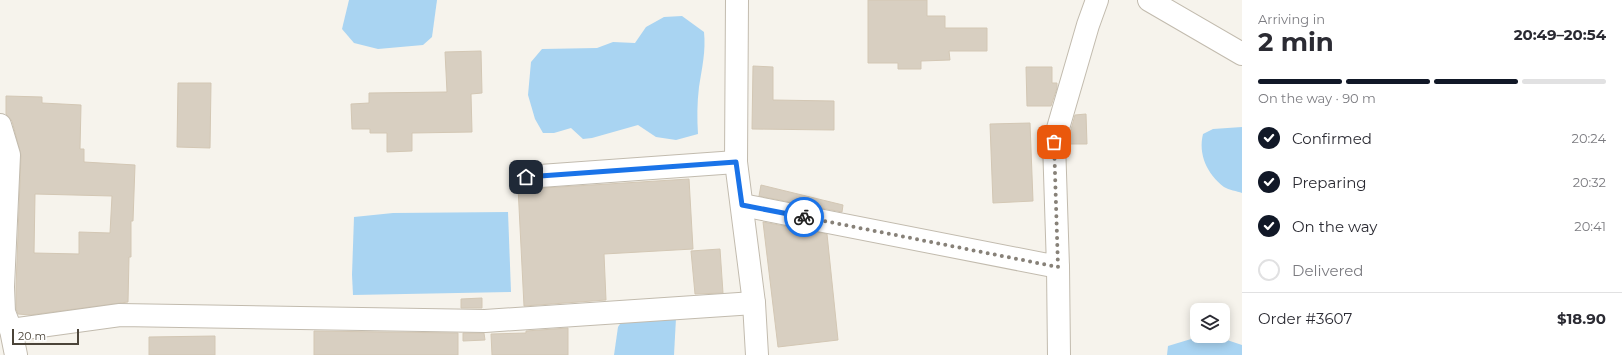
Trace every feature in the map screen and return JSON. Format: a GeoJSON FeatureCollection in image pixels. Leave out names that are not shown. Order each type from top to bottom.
{"type":"FeatureCollection","features":[{"type":"Feature","properties":{"kind":"street"},"geometry":{"type":"LineString","coordinates":[[738,0],[736,162],[754,303],[757,355]]}},
{"type":"Feature","properties":{"kind":"street"},"geometry":{"type":"LineString","coordinates":[[1059,355],[1054,142],[1088,25],[1097,0]]}},
{"type":"Feature","properties":{"kind":"street"},"geometry":{"type":"LineString","coordinates":[[1149,0],[1242,54]]}},
{"type":"Feature","properties":{"kind":"street"},"geometry":{"type":"LineString","coordinates":[[0,125],[9,155],[3,287],[4,312],[11,330],[16,355]]}},
{"type":"Feature","properties":{"kind":"street"},"geometry":{"type":"LineString","coordinates":[[526,177],[736,162]]}},
{"type":"Feature","properties":{"kind":"street"},"geometry":{"type":"LineString","coordinates":[[742,205],[1058,267]]}},
{"type":"Feature","properties":{"kind":"street"},"geometry":{"type":"LineString","coordinates":[[11,330],[120,315],[485,321],[754,303]]}},
{"type":"Feature","properties":{"kind":"water"},"geometry":{"type":"Polygon","coordinates":[[[349,0],[437,0],[432,37],[423,45],[378,49],[354,43],[342,29],[349,0]]]}},
{"type":"Feature","properties":{"kind":"water"},"geometry":{"type":"Polygon","coordinates":[[[682,16],[704,32],[704,53],[698,99],[698,134],[676,140],[656,137],[638,125],[592,138],[583,139],[571,128],[554,133],[543,133],[535,119],[528,95],[531,62],[542,49],[597,48],[613,42],[635,43],[646,27],[664,17],[682,16]]]}},
{"type":"Feature","properties":{"kind":"water"},"geometry":{"type":"Polygon","coordinates":[[[1242,127],[1242,193],[1224,187],[1213,176],[1205,163],[1202,141],[1203,134],[1213,129],[1242,127]]]}},
{"type":"Feature","properties":{"kind":"water"},"geometry":{"type":"Polygon","coordinates":[[[508,212],[511,292],[353,295],[352,275],[354,217],[393,213],[508,212]]]}},
{"type":"Feature","properties":{"kind":"water"},"geometry":{"type":"Polygon","coordinates":[[[624,318],[676,318],[674,355],[614,355],[618,327],[624,318]]]}},
{"type":"Feature","properties":{"kind":"water"},"geometry":{"type":"Polygon","coordinates":[[[1190,339],[1190,343],[1230,343],[1230,341],[1242,345],[1242,355],[1167,355],[1168,346],[1190,339]]]}},
{"type":"Feature","properties":{"kind":"building"},"geometry":{"type":"Polygon","coordinates":[[[868,0],[927,0],[927,16],[945,16],[945,28],[987,28],[987,51],[949,51],[950,60],[921,61],[921,69],[898,69],[898,63],[868,63],[868,0]]]}},
{"type":"Feature","properties":{"kind":"building"},"geometry":{"type":"Polygon","coordinates":[[[481,51],[482,93],[471,94],[472,132],[412,133],[412,151],[387,152],[387,133],[370,133],[370,129],[352,129],[351,104],[369,103],[369,93],[447,92],[445,52],[481,51]]]}},
{"type":"Feature","properties":{"kind":"building"},"geometry":{"type":"Polygon","coordinates":[[[753,66],[773,67],[773,100],[834,101],[834,130],[752,129],[753,66]]]}},
{"type":"Feature","properties":{"kind":"building"},"geometry":{"type":"Polygon","coordinates":[[[1026,67],[1052,67],[1052,83],[1057,83],[1057,88],[1051,106],[1027,106],[1026,67]]]}},
{"type":"Feature","properties":{"kind":"building"},"geometry":{"type":"Polygon","coordinates":[[[178,83],[211,83],[210,148],[177,147],[178,83]]]}},
{"type":"Feature","properties":{"kind":"building"},"geometry":{"type":"Polygon","coordinates":[[[6,96],[42,97],[42,103],[81,105],[80,149],[84,149],[84,162],[135,165],[133,221],[131,221],[131,257],[129,257],[128,302],[30,315],[18,314],[16,309],[16,287],[21,155],[12,121],[6,114],[6,96]],[[35,194],[34,253],[79,254],[79,232],[110,233],[112,196],[35,194]]]}},
{"type":"Feature","properties":{"kind":"building"},"geometry":{"type":"Polygon","coordinates":[[[1086,114],[1087,144],[1067,144],[1075,115],[1086,114]]]}},
{"type":"Feature","properties":{"kind":"building"},"geometry":{"type":"Polygon","coordinates":[[[1030,123],[1033,201],[993,203],[990,124],[1030,123]]]}},
{"type":"Feature","properties":{"kind":"building"},"geometry":{"type":"Polygon","coordinates":[[[689,179],[693,249],[604,254],[606,300],[524,306],[518,187],[527,189],[689,179]]]}},
{"type":"Feature","properties":{"kind":"building"},"geometry":{"type":"Polygon","coordinates":[[[761,185],[843,205],[842,212],[759,196],[761,185]]]}},
{"type":"Feature","properties":{"kind":"building"},"geometry":{"type":"Polygon","coordinates":[[[763,222],[827,234],[838,340],[778,347],[763,222]]]}},
{"type":"Feature","properties":{"kind":"building"},"geometry":{"type":"Polygon","coordinates":[[[720,249],[723,293],[695,294],[691,251],[720,249]]]}},
{"type":"Feature","properties":{"kind":"building"},"geometry":{"type":"Polygon","coordinates":[[[482,298],[482,308],[461,308],[461,299],[482,298]]]}},
{"type":"Feature","properties":{"kind":"building"},"geometry":{"type":"Polygon","coordinates":[[[568,328],[568,355],[492,355],[491,334],[526,333],[526,331],[568,328]]]}},
{"type":"Feature","properties":{"kind":"building"},"geometry":{"type":"Polygon","coordinates":[[[314,331],[458,333],[458,355],[314,355],[314,331]]]}},
{"type":"Feature","properties":{"kind":"building"},"geometry":{"type":"Polygon","coordinates":[[[463,333],[484,333],[485,340],[463,341],[463,333]]]}},
{"type":"Feature","properties":{"kind":"building"},"geometry":{"type":"Polygon","coordinates":[[[215,336],[215,355],[149,355],[149,337],[215,336]]]}},
{"type":"Feature","properties":{"kind":"way so far"},"geometry":{"type":"LineString","coordinates":[[804,217],[1058,267],[1054,142]]}},
{"type":"Feature","properties":{"kind":"route"},"geometry":{"type":"LineString","coordinates":[[526,177],[736,162],[742,205],[804,217]]}}]}
